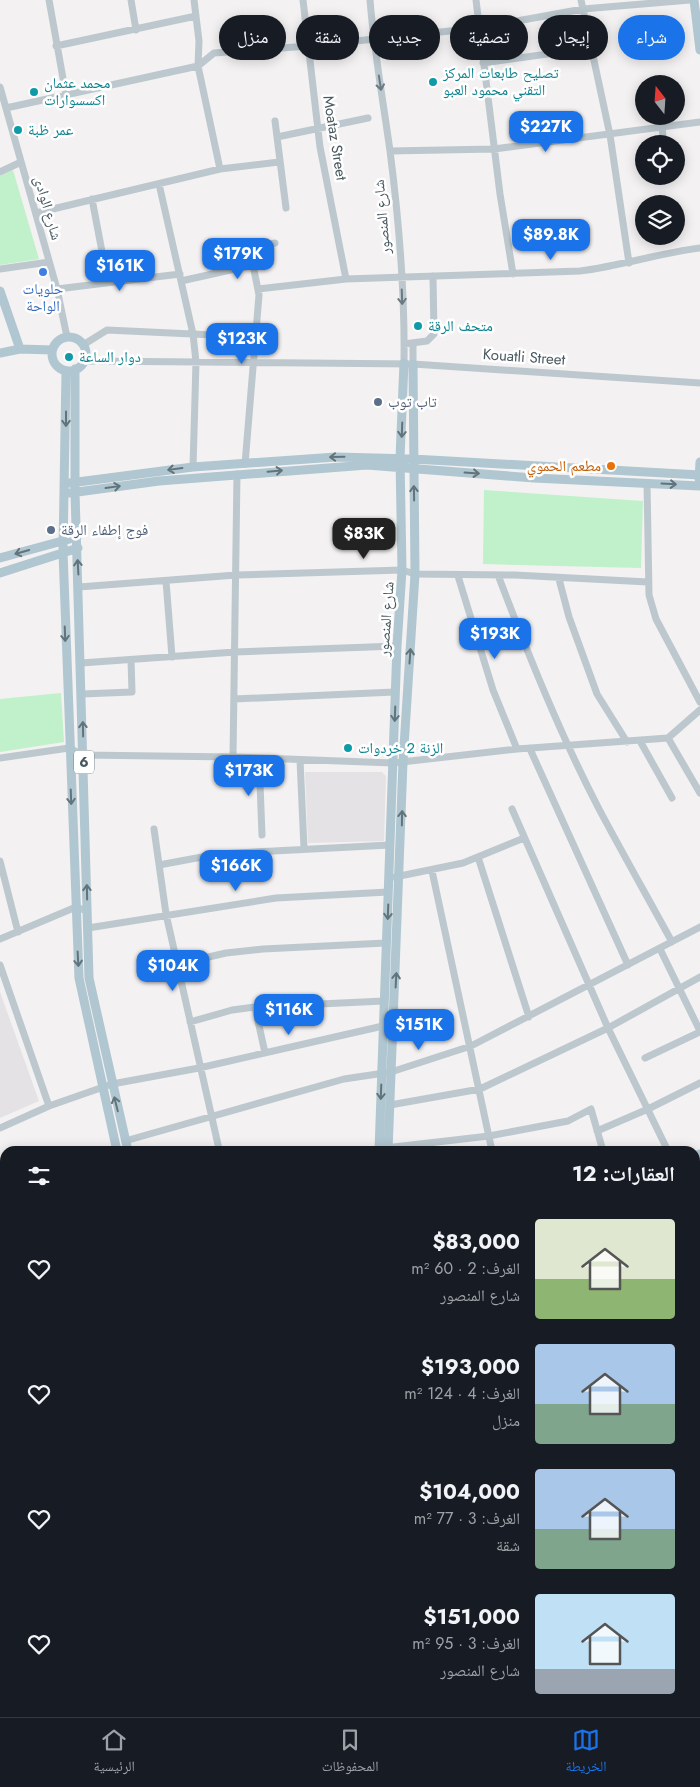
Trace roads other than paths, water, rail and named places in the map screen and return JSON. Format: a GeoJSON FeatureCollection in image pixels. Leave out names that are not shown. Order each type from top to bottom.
{"type":"FeatureCollection","features":[{"type":"Feature","properties":{"kind":"main road"},"geometry":{"type":"LineString","coordinates":[[694,0],[700,50]]}},
{"type":"Feature","properties":{"kind":"main road"},"geometry":{"type":"LineString","coordinates":[[0,291],[20,349]]}},
{"type":"Feature","properties":{"kind":"main road"},"geometry":{"type":"LineString","coordinates":[[73,337],[83,345],[86,355],[84,361],[71,370],[55,364],[52,350],[60,339],[73,337]]}},
{"type":"Feature","properties":{"kind":"main road"},"geometry":{"type":"LineString","coordinates":[[0,353],[20,349],[52,350]]}},
{"type":"Feature","properties":{"kind":"main road","name":"شارع المنصور"},"geometry":{"type":"LineString","coordinates":[[385,1146],[392,1072],[403,762],[415,574],[413,459],[408,364]]}},
{"type":"Feature","properties":{"kind":"main road","name":"شارع المنصور"},"geometry":{"type":"LineString","coordinates":[[384,1146],[381,1073],[397,646],[402,570],[400,463],[408,364]]}},
{"type":"Feature","properties":{"kind":"main road","name":"6"},"geometry":{"type":"LineString","coordinates":[[71,370],[80,587],[89,978],[127,1146]]}},
{"type":"Feature","properties":{"kind":"main road","name":"6"},"geometry":{"type":"LineString","coordinates":[[71,370],[63,552],[79,978],[116,1146]]}},
{"type":"Feature","properties":{"kind":"main road"},"geometry":{"type":"LineString","coordinates":[[66,484],[193,466],[336,457],[400,463],[413,469],[534,478],[699,486],[700,462]]}},
{"type":"Feature","properties":{"kind":"main road"},"geometry":{"type":"LineString","coordinates":[[65,494],[160,481],[332,466],[400,463],[413,459],[700,475]]}},
{"type":"Feature","properties":{"kind":"main road"},"geometry":{"type":"LineString","coordinates":[[0,558],[77,537]]}},
{"type":"Feature","properties":{"kind":"main road"},"geometry":{"type":"LineString","coordinates":[[0,573],[78,548]]}},
{"type":"Feature","properties":{"kind":"street"},"geometry":{"type":"LineString","coordinates":[[49,0],[66,95]]}},
{"type":"Feature","properties":{"kind":"street"},"geometry":{"type":"LineString","coordinates":[[131,0],[136,30]]}},
{"type":"Feature","properties":{"kind":"street"},"geometry":{"type":"LineString","coordinates":[[194,0],[199,41],[198,66],[220,169]]}},
{"type":"Feature","properties":{"kind":"street","name":"Moataz Street"},"geometry":{"type":"LineString","coordinates":[[303,0],[305,15]]}},
{"type":"Feature","properties":{"kind":"street","name":"شارع المنصور"},"geometry":{"type":"LineString","coordinates":[[370,0],[371,15]]}},
{"type":"Feature","properties":{"kind":"street"},"geometry":{"type":"LineString","coordinates":[[476,0],[477,15]]}},
{"type":"Feature","properties":{"kind":"street"},"geometry":{"type":"LineString","coordinates":[[581,0],[584,15]]}},
{"type":"Feature","properties":{"kind":"street"},"geometry":{"type":"LineString","coordinates":[[528,19],[583,9],[690,0]]}},
{"type":"Feature","properties":{"kind":"street"},"geometry":{"type":"LineString","coordinates":[[56,46],[196,16]]}},
{"type":"Feature","properties":{"kind":"street"},"geometry":{"type":"LineString","coordinates":[[6,108],[198,66],[214,52],[296,47]]}},
{"type":"Feature","properties":{"kind":"street"},"geometry":{"type":"LineString","coordinates":[[483,63],[538,55]]}},
{"type":"Feature","properties":{"kind":"street","name":"Moataz Street"},"geometry":{"type":"LineString","coordinates":[[311,60],[318,128],[346,279]]}},
{"type":"Feature","properties":{"kind":"street","name":"شارع المنصور"},"geometry":{"type":"LineString","coordinates":[[376,60],[390,151],[402,276],[404,344],[408,364]]}},
{"type":"Feature","properties":{"kind":"street"},"geometry":{"type":"LineString","coordinates":[[483,60],[512,274]]}},
{"type":"Feature","properties":{"kind":"street"},"geometry":{"type":"LineString","coordinates":[[593,60],[610,135],[629,263]]}},
{"type":"Feature","properties":{"kind":"street","name":"شارع الوادى"},"geometry":{"type":"LineString","coordinates":[[0,87],[57,288],[67,337]]}},
{"type":"Feature","properties":{"kind":"street"},"geometry":{"type":"LineString","coordinates":[[277,137],[368,118]]}},
{"type":"Feature","properties":{"kind":"street"},"geometry":{"type":"LineString","coordinates":[[275,121],[286,208]]}},
{"type":"Feature","properties":{"kind":"street"},"geometry":{"type":"LineString","coordinates":[[390,151],[494,149],[700,122]]}},
{"type":"Feature","properties":{"kind":"street"},"geometry":{"type":"LineString","coordinates":[[662,128],[663,135]]}},
{"type":"Feature","properties":{"kind":"street"},"geometry":{"type":"LineString","coordinates":[[0,172],[21,162]]}},
{"type":"Feature","properties":{"kind":"street"},"geometry":{"type":"LineString","coordinates":[[36,213],[220,169],[279,162]]}},
{"type":"Feature","properties":{"kind":"street"},"geometry":{"type":"LineString","coordinates":[[159,184],[193,334],[196,362],[193,466]]}},
{"type":"Feature","properties":{"kind":"street"},"geometry":{"type":"LineString","coordinates":[[92,200],[108,282]]}},
{"type":"Feature","properties":{"kind":"street"},"geometry":{"type":"LineString","coordinates":[[245,464],[254,364],[258,290],[252,249],[275,243]]}},
{"type":"Feature","properties":{"kind":"street"},"geometry":{"type":"LineString","coordinates":[[258,290],[346,279],[580,270],[629,263],[666,252],[700,248]]}},
{"type":"Feature","properties":{"kind":"street"},"geometry":{"type":"LineString","coordinates":[[0,269],[49,262]]}},
{"type":"Feature","properties":{"kind":"street"},"geometry":{"type":"LineString","coordinates":[[57,288],[108,282],[181,278],[253,265]]}},
{"type":"Feature","properties":{"kind":"street"},"geometry":{"type":"LineString","coordinates":[[404,344],[427,341],[435,331],[433,276]]}},
{"type":"Feature","properties":{"kind":"street"},"geometry":{"type":"LineString","coordinates":[[83,345],[107,330],[256,337]]}},
{"type":"Feature","properties":{"kind":"street","name":"شارع المنصور"},"geometry":{"type":"LineString","coordinates":[[408,364],[413,344]]}},
{"type":"Feature","properties":{"kind":"street","name":"Kouatli Street"},"geometry":{"type":"LineString","coordinates":[[84,361],[408,364],[700,383]]}},
{"type":"Feature","properties":{"kind":"street"},"geometry":{"type":"LineString","coordinates":[[233,757],[237,474]]}},
{"type":"Feature","properties":{"kind":"street"},"geometry":{"type":"LineString","coordinates":[[647,483],[649,595],[656,619],[700,702]]}},
{"type":"Feature","properties":{"kind":"street"},"geometry":{"type":"LineString","coordinates":[[80,587],[236,575],[402,570],[415,574],[498,575],[648,582]]}},
{"type":"Feature","properties":{"kind":"street"},"geometry":{"type":"LineString","coordinates":[[498,575],[525,646],[569,746],[598,807],[672,942]]}},
{"type":"Feature","properties":{"kind":"street"},"geometry":{"type":"LineString","coordinates":[[458,576],[493,690],[517,750]]}},
{"type":"Feature","properties":{"kind":"street"},"geometry":{"type":"LineString","coordinates":[[559,578],[569,617],[597,694],[628,742]]}},
{"type":"Feature","properties":{"kind":"street"},"geometry":{"type":"LineString","coordinates":[[166,581],[172,657]]}},
{"type":"Feature","properties":{"kind":"street"},"geometry":{"type":"LineString","coordinates":[[82,663],[235,652],[397,646]]}},
{"type":"Feature","properties":{"kind":"street"},"geometry":{"type":"LineString","coordinates":[[82,694],[132,692],[131,660]]}},
{"type":"Feature","properties":{"kind":"street"},"geometry":{"type":"LineString","coordinates":[[234,699],[396,692]]}},
{"type":"Feature","properties":{"kind":"street"},"geometry":{"type":"LineString","coordinates":[[0,758],[69,748],[83,755],[233,757],[393,763],[517,750],[668,738],[700,710]]}},
{"type":"Feature","properties":{"kind":"street"},"geometry":{"type":"LineString","coordinates":[[668,738],[700,793]]}},
{"type":"Feature","properties":{"kind":"street"},"geometry":{"type":"LineString","coordinates":[[640,741],[672,798]]}},
{"type":"Feature","properties":{"kind":"street"},"geometry":{"type":"LineString","coordinates":[[530,749],[628,965]]}},
{"type":"Feature","properties":{"kind":"street"},"geometry":{"type":"LineString","coordinates":[[259,758],[262,835]]}},
{"type":"Feature","properties":{"kind":"street"},"geometry":{"type":"LineString","coordinates":[[300,760],[304,848]]}},
{"type":"Feature","properties":{"kind":"street"},"geometry":{"type":"LineString","coordinates":[[512,809],[608,1028],[666,1146]]}},
{"type":"Feature","properties":{"kind":"street"},"geometry":{"type":"LineString","coordinates":[[154,829],[166,914],[199,1068],[218,1146]]}},
{"type":"Feature","properties":{"kind":"street"},"geometry":{"type":"LineString","coordinates":[[389,879],[432,871],[478,857],[524,838]]}},
{"type":"Feature","properties":{"kind":"street"},"geometry":{"type":"LineString","coordinates":[[160,865],[218,854],[390,845]]}},
{"type":"Feature","properties":{"kind":"street"},"geometry":{"type":"LineString","coordinates":[[478,857],[529,1017]]}},
{"type":"Feature","properties":{"kind":"street"},"geometry":{"type":"LineString","coordinates":[[0,861],[18,932]]}},
{"type":"Feature","properties":{"kind":"street"},"geometry":{"type":"LineString","coordinates":[[432,871],[456,992],[471,1046],[491,1146]]}},
{"type":"Feature","properties":{"kind":"street"},"geometry":{"type":"LineString","coordinates":[[88,928],[166,914],[276,898],[388,892]]}},
{"type":"Feature","properties":{"kind":"street"},"geometry":{"type":"LineString","coordinates":[[0,939],[76,907],[87,911]]}},
{"type":"Feature","properties":{"kind":"street"},"geometry":{"type":"LineString","coordinates":[[126,1141],[344,1079],[392,1072],[471,1046],[700,927]]}},
{"type":"Feature","properties":{"kind":"street"},"geometry":{"type":"LineString","coordinates":[[178,964],[245,951],[386,943]]}},
{"type":"Feature","properties":{"kind":"street"},"geometry":{"type":"LineString","coordinates":[[645,1058],[700,1031],[660,949]]}},
{"type":"Feature","properties":{"kind":"street"},"geometry":{"type":"LineString","coordinates":[[0,964],[49,1106]]}},
{"type":"Feature","properties":{"kind":"street"},"geometry":{"type":"LineString","coordinates":[[390,1105],[480,1089],[608,1028],[700,977]]}},
{"type":"Feature","properties":{"kind":"street"},"geometry":{"type":"LineString","coordinates":[[190,1022],[232,1010],[255,1007],[384,1002]]}},
{"type":"Feature","properties":{"kind":"street"},"geometry":{"type":"LineString","coordinates":[[255,1007],[265,1053]]}},
{"type":"Feature","properties":{"kind":"street"},"geometry":{"type":"LineString","coordinates":[[0,1128],[49,1106],[112,1084],[199,1068],[383,1026]]}},
{"type":"Feature","properties":{"kind":"street"},"geometry":{"type":"LineString","coordinates":[[597,1131],[648,1110],[700,1083]]}},
{"type":"Feature","properties":{"kind":"street"},"geometry":{"type":"LineString","coordinates":[[414,1146],[489,1136],[568,1121],[591,1109],[602,1146]]}},
{"type":"Feature","properties":{"kind":"place","name":"تصليح طابعات المركز التقني محمود العبو"},"geometry":{"type":"Point","coordinates":[433,82]}},
{"type":"Feature","properties":{"kind":"place","name":"محمد عثمان اكسسوارات"},"geometry":{"type":"Point","coordinates":[34,92]}},
{"type":"Feature","properties":{"kind":"place","name":"عمر ظبة"},"geometry":{"type":"Point","coordinates":[18,130]}},
{"type":"Feature","properties":{"kind":"place","name":"حلويات الواحة"},"geometry":{"type":"Point","coordinates":[43,272]}},
{"type":"Feature","properties":{"kind":"place","name":"متحف الرقة"},"geometry":{"type":"Point","coordinates":[418,326]}},
{"type":"Feature","properties":{"kind":"place","name":"دوار الساعة"},"geometry":{"type":"Point","coordinates":[69,357]}},
{"type":"Feature","properties":{"kind":"place","name":"تاب توب"},"geometry":{"type":"Point","coordinates":[378,402]}},
{"type":"Feature","properties":{"kind":"place","name":"مطعم الحموي"},"geometry":{"type":"Point","coordinates":[611,466]}},
{"type":"Feature","properties":{"kind":"place","name":"فوج إطفاء الرقة"},"geometry":{"type":"Point","coordinates":[51,530]}},
{"type":"Feature","properties":{"kind":"place","name":"الزنة 2 خردوات"},"geometry":{"type":"Point","coordinates":[348,748]}}]}
